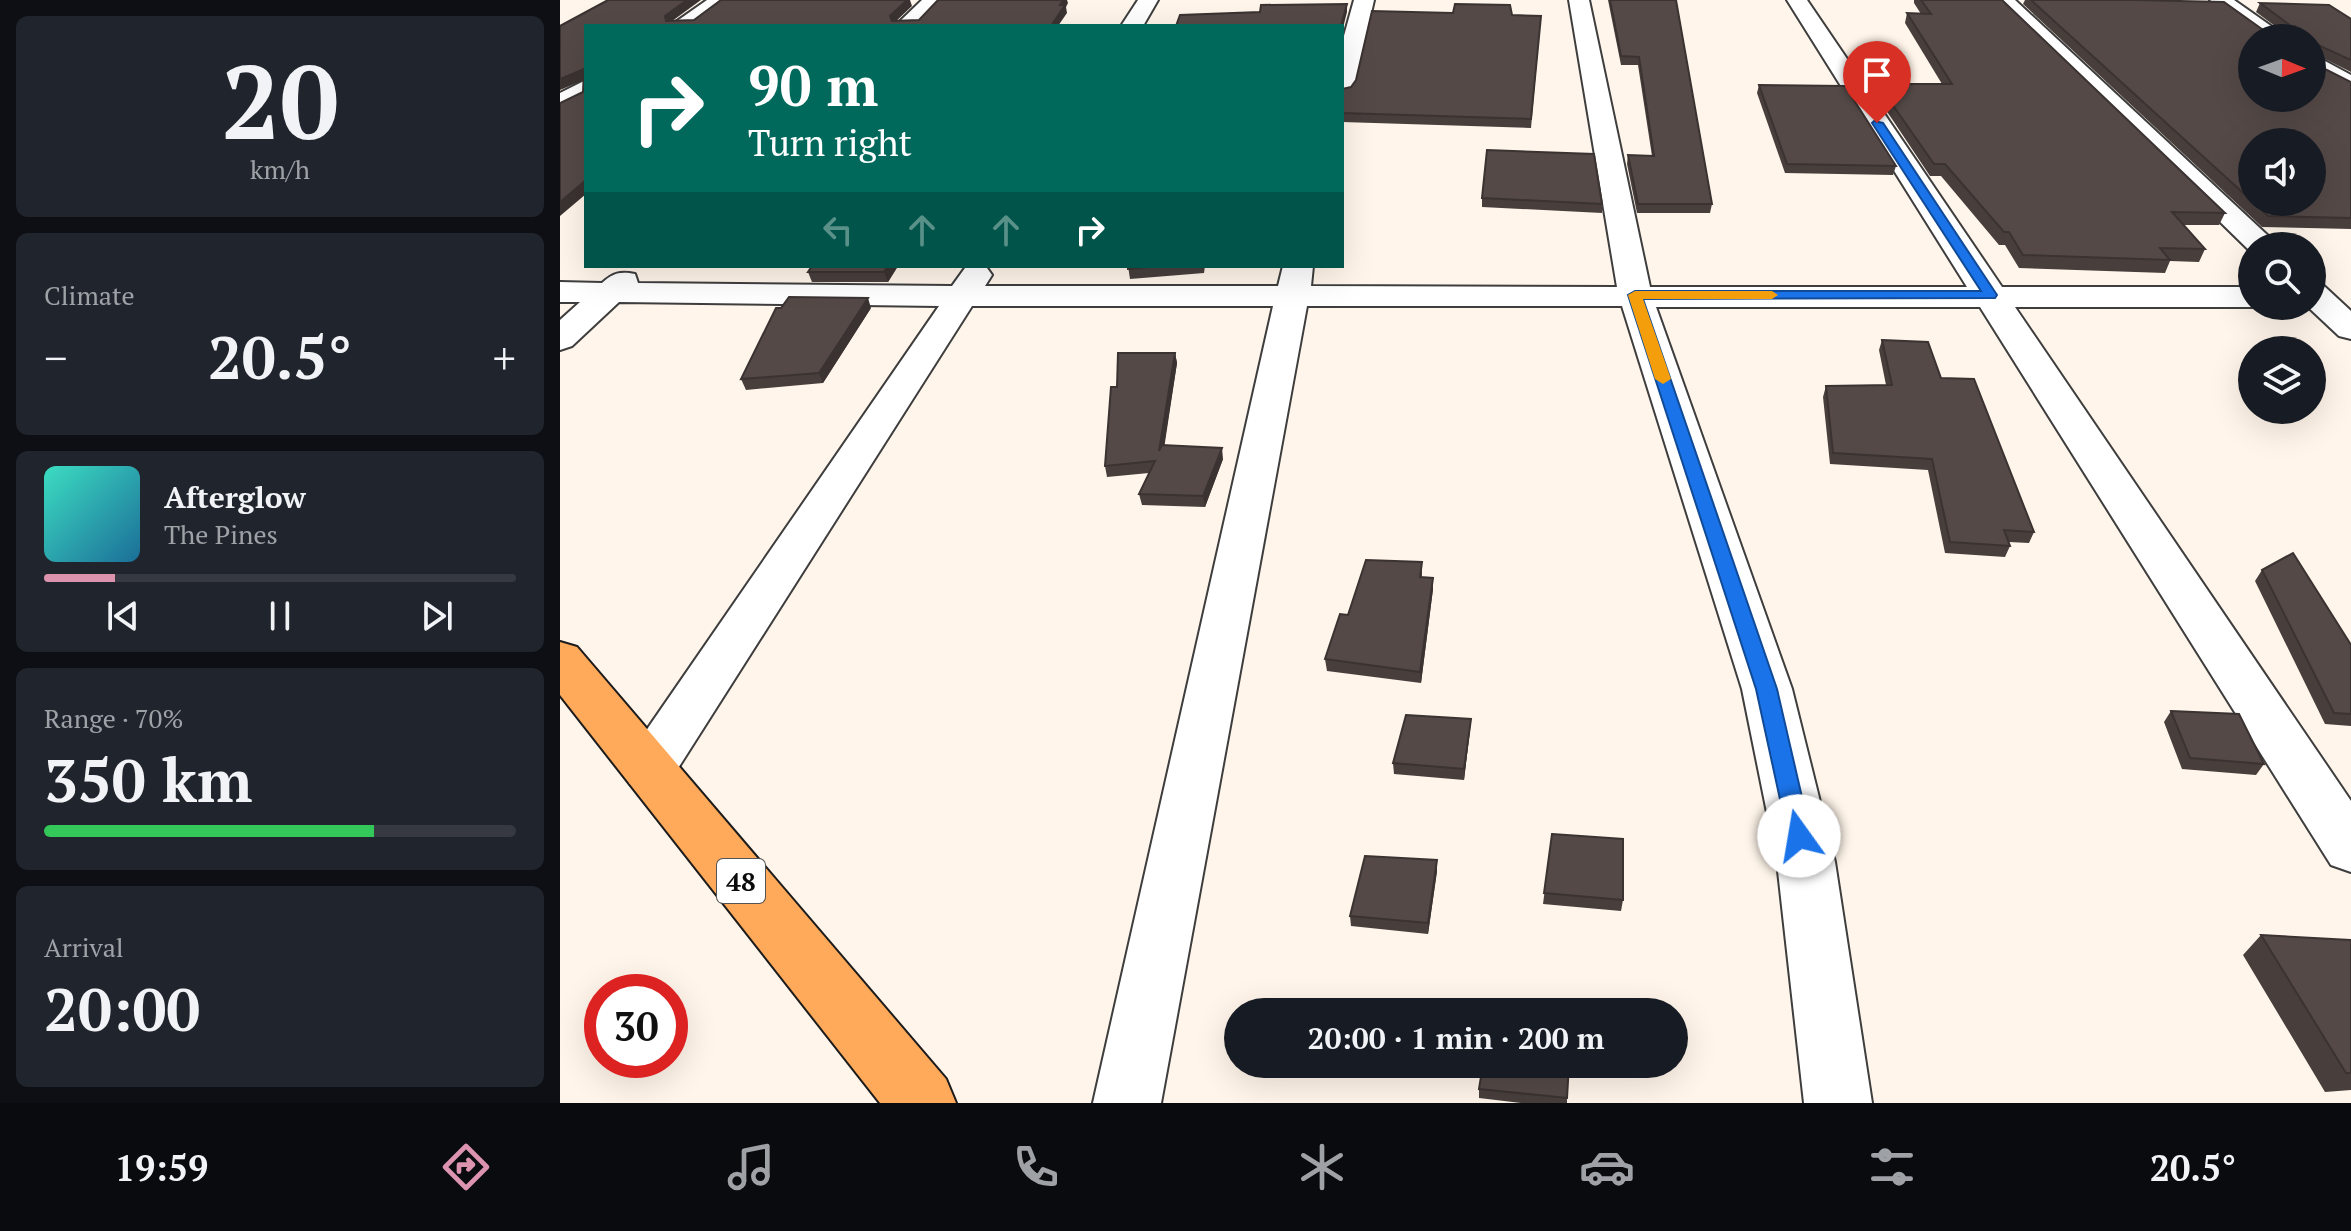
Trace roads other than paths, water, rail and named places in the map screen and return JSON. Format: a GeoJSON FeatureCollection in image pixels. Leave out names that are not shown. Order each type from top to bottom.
{"type":"FeatureCollection","features":[{"type":"Feature","properties":{"kind":"main road","name":"48"},"geometry":{"type":"LineString","coordinates":[[560,660],[922,1103]]}},
{"type":"Feature","properties":{"kind":"street"},"geometry":{"type":"LineString","coordinates":[[684,24],[721,0]]}},
{"type":"Feature","properties":{"kind":"street"},"geometry":{"type":"LineString","coordinates":[[908,24],[934,0]]}},
{"type":"Feature","properties":{"kind":"street"},"geometry":{"type":"LineString","coordinates":[[1133,24],[1148,0]]}},
{"type":"Feature","properties":{"kind":"street"},"geometry":{"type":"LineString","coordinates":[[1344,80],[1364,0]]}},
{"type":"Feature","properties":{"kind":"street"},"geometry":{"type":"LineString","coordinates":[[1579,0],[1635,295],[1767,689],[1806,862],[1838,1103]]}},
{"type":"Feature","properties":{"kind":"street"},"geometry":{"type":"LineString","coordinates":[[1797,0],[2351,848]]}},
{"type":"Feature","properties":{"kind":"street"},"geometry":{"type":"LineString","coordinates":[[2003,0],[2248,232]]}},
{"type":"Feature","properties":{"kind":"street"},"geometry":{"type":"LineString","coordinates":[[2220,0],[2256,24]]}},
{"type":"Feature","properties":{"kind":"street"},"geometry":{"type":"LineString","coordinates":[[2326,70],[2351,86]]}},
{"type":"Feature","properties":{"kind":"street"},"geometry":{"type":"LineString","coordinates":[[560,104],[584,88]]}},
{"type":"Feature","properties":{"kind":"street"},"geometry":{"type":"LineString","coordinates":[[560,339],[637,268]]}},
{"type":"Feature","properties":{"kind":"street"},"geometry":{"type":"LineString","coordinates":[[1127,1103],[1295,280]]}},
{"type":"Feature","properties":{"kind":"street"},"geometry":{"type":"LineString","coordinates":[[560,292],[972,281],[1295,280],[1635,295],[2238,297]]}},
{"type":"Feature","properties":{"kind":"street"},"geometry":{"type":"LineString","coordinates":[[649,769],[972,281]]}},
{"type":"Feature","properties":{"kind":"street"},"geometry":{"type":"LineString","coordinates":[[2326,300],[2351,329]]}}]}
